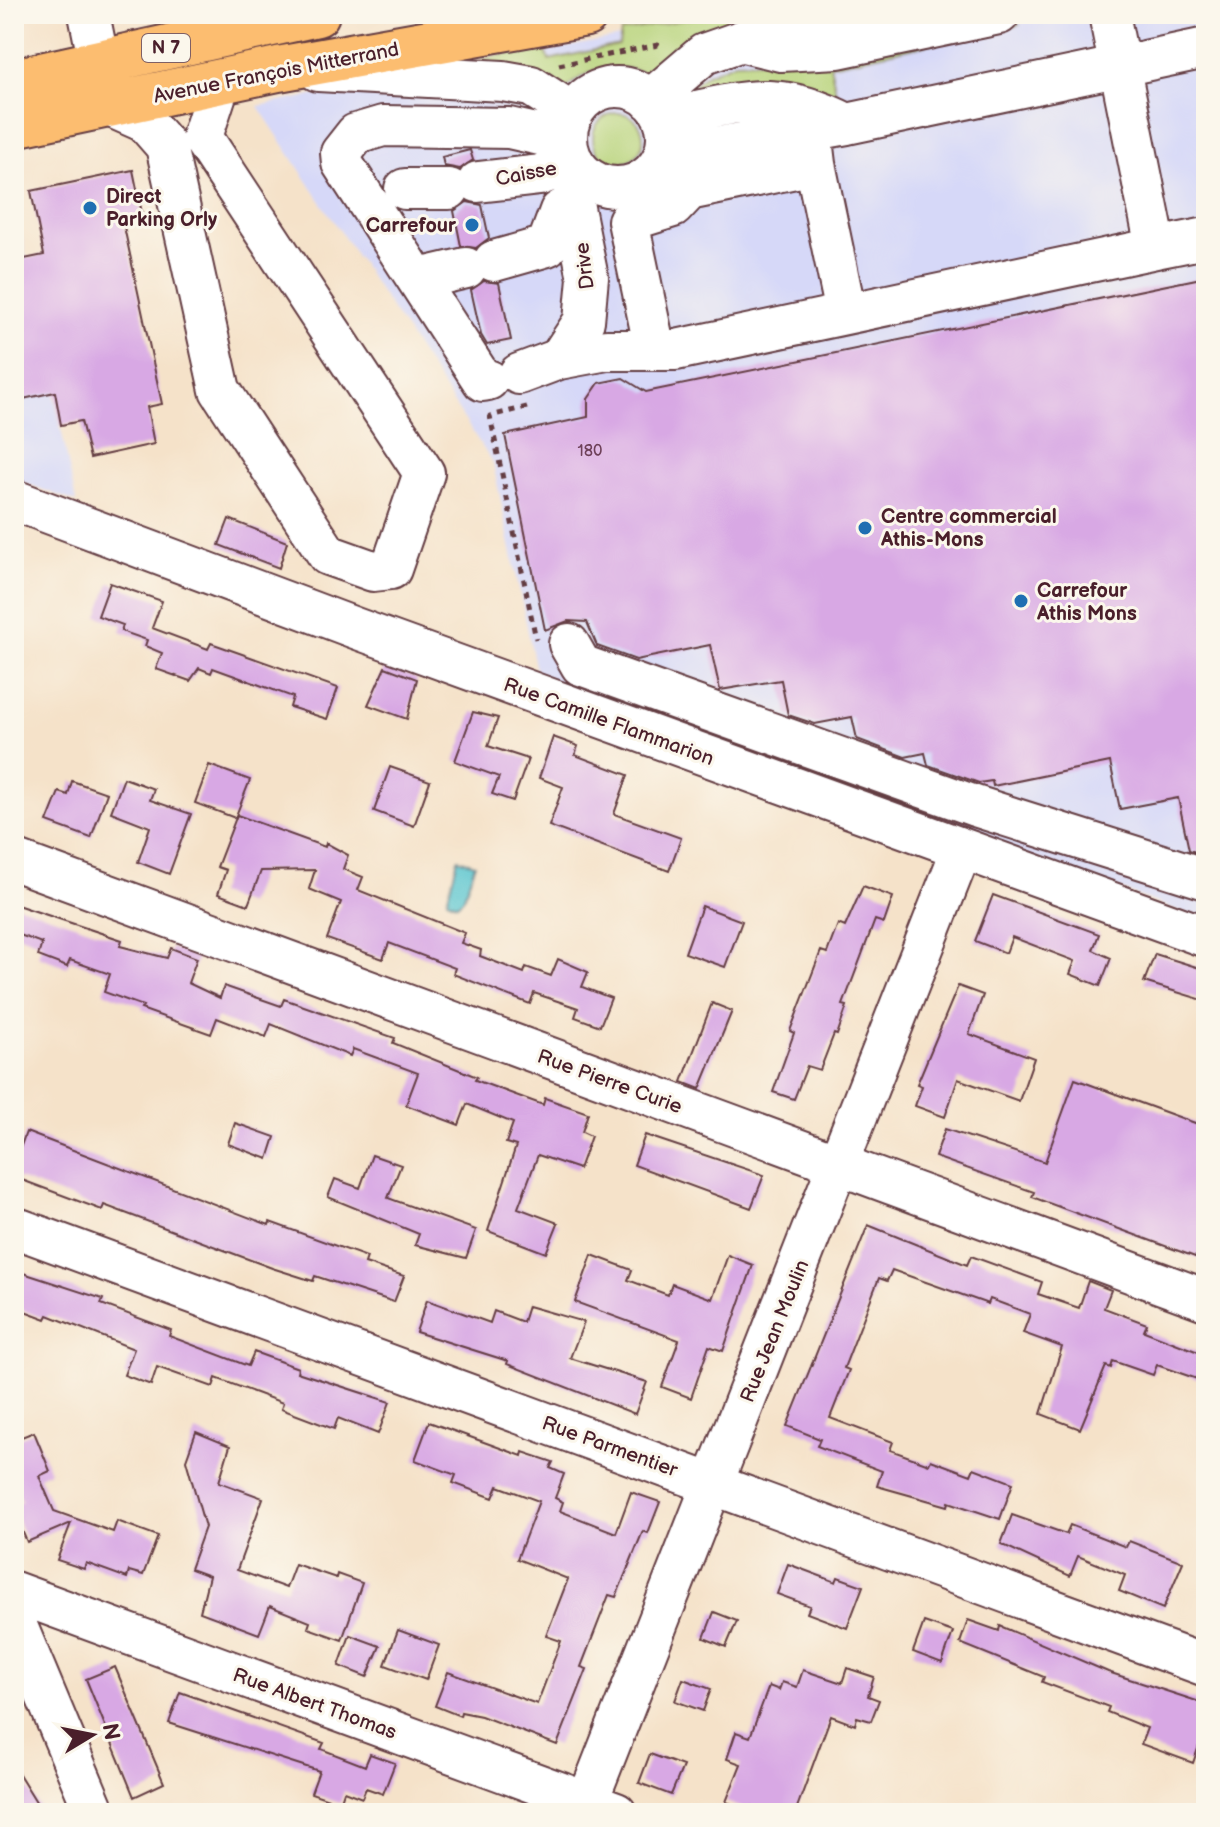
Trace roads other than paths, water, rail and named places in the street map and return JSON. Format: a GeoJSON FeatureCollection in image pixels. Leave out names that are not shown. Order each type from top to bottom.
{"type":"FeatureCollection","features":[{"type":"Feature","properties":{"kind":"main road","name":"N 7"},"geometry":{"type":"LineString","coordinates":[[14,81],[317,14]]}},
{"type":"Feature","properties":{"kind":"main road","name":"Avenue François Mitterrand"},"geometry":{"type":"LineString","coordinates":[[14,125],[278,69],[586,14]]}},
{"type":"Feature","properties":{"kind":"street"},"geometry":{"type":"LineString","coordinates":[[89,14],[99,63]]}},
{"type":"Feature","properties":{"kind":"street"},"geometry":{"type":"LineString","coordinates":[[852,14],[764,33],[704,54],[659,125],[647,178],[634,185],[607,186],[574,159],[509,128],[370,129],[356,134],[341,153],[342,163],[384,194],[419,279],[506,385],[559,359],[607,350],[691,347],[1206,238]]}},
{"type":"Feature","properties":{"kind":"street"},"geometry":{"type":"LineString","coordinates":[[744,42],[781,51],[838,48],[999,14]]}},
{"type":"Feature","properties":{"kind":"street"},"geometry":{"type":"LineString","coordinates":[[1109,14],[1156,248]]}},
{"type":"Feature","properties":{"kind":"street"},"geometry":{"type":"LineString","coordinates":[[655,350],[628,221],[673,207],[689,190],[824,140],[1120,66],[1206,48]]}},
{"type":"Feature","properties":{"kind":"street"},"geometry":{"type":"LineString","coordinates":[[278,69],[503,81],[531,86],[574,159]]}},
{"type":"Feature","properties":{"kind":"street"},"geometry":{"type":"LineString","coordinates":[[109,106],[145,122],[166,146],[220,390],[328,555],[373,571],[391,569],[424,473],[202,137],[220,82]]}},
{"type":"Feature","properties":{"kind":"street"},"geometry":{"type":"LineString","coordinates":[[419,279],[547,246],[595,92],[624,87],[659,125],[824,140]]}},
{"type":"Feature","properties":{"kind":"street"},"geometry":{"type":"LineString","coordinates":[[824,140],[846,313]]}},
{"type":"Feature","properties":{"kind":"street","name":"Caisse"},"geometry":{"type":"LineString","coordinates":[[384,194],[540,175],[574,159]]}},
{"type":"Feature","properties":{"kind":"street","name":"Drive"},"geometry":{"type":"LineString","coordinates":[[559,359],[584,321],[589,289],[574,159]]}},
{"type":"Feature","properties":{"kind":"street","name":"Rue Camille Flammarion"},"geometry":{"type":"LineString","coordinates":[[14,500],[549,699],[1206,937]]}},
{"type":"Feature","properties":{"kind":"street"},"geometry":{"type":"LineString","coordinates":[[569,644],[581,665],[975,806],[1206,879]]}},
{"type":"Feature","properties":{"kind":"street","name":"Rue Jean Moulin"},"geometry":{"type":"LineString","coordinates":[[596,1809],[713,1484],[962,849]]}},
{"type":"Feature","properties":{"kind":"street","name":"Rue Pierre Curie"},"geometry":{"type":"LineString","coordinates":[[14,860],[1206,1300]]}},
{"type":"Feature","properties":{"kind":"street","name":"Rue Parmentier"},"geometry":{"type":"LineString","coordinates":[[14,1227],[1206,1666]]}},
{"type":"Feature","properties":{"kind":"street","name":"Rue Albert Thomas"},"geometry":{"type":"LineString","coordinates":[[14,1592],[596,1809]]}},
{"type":"Feature","properties":{"kind":"street"},"geometry":{"type":"LineString","coordinates":[[14,1619],[95,1813]]}},
{"type":"Feature","properties":{"kind":"water"},"geometry":{"type":"Polygon","coordinates":[[[458,859],[475,864],[463,899],[457,904],[447,900],[458,859]]]}},
{"type":"Feature","properties":{"kind":"place","name":"Direct Parking Orly"},"geometry":{"type":"Point","coordinates":[90,208]}},
{"type":"Feature","properties":{"kind":"place","name":"Carrefour"},"geometry":{"type":"Point","coordinates":[472,225]}},
{"type":"Feature","properties":{"kind":"place","name":"Centre commercial Athis-Mons"},"geometry":{"type":"Point","coordinates":[865,528]}},
{"type":"Feature","properties":{"kind":"place","name":"Carrefour Athis Mons"},"geometry":{"type":"Point","coordinates":[1021,601]}}]}
